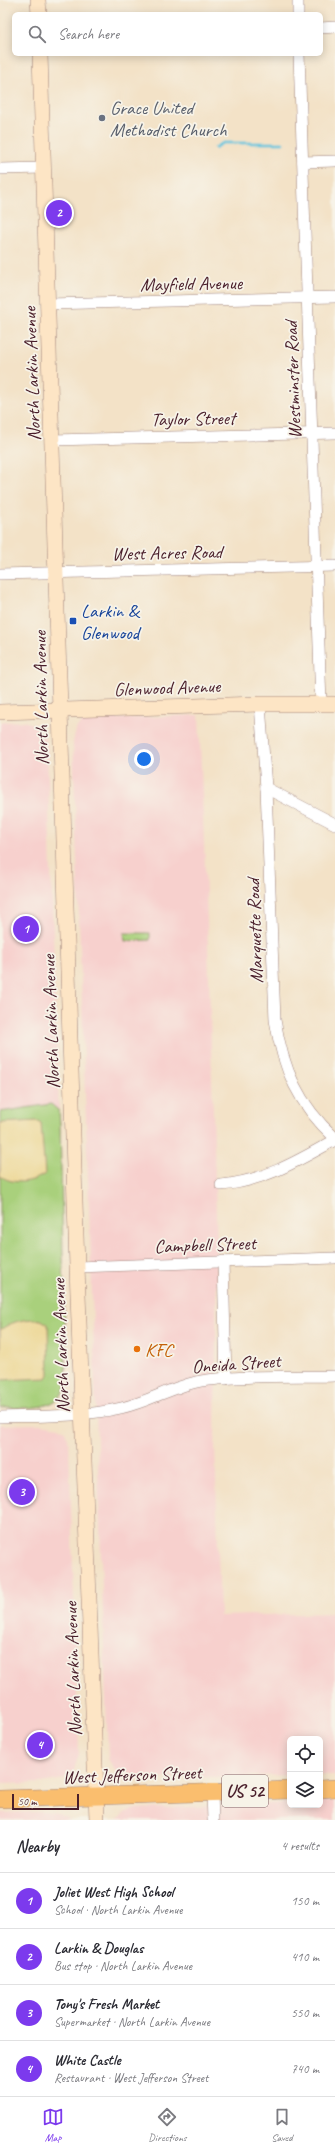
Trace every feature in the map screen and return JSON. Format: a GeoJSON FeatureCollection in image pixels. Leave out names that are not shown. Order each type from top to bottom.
{"type":"FeatureCollection","features":[{"type":"Feature","properties":{"kind":"main road"},"geometry":{"type":"LineString","coordinates":[[38,0],[39,12]]}},
{"type":"Feature","properties":{"kind":"main road","name":"North Larkin Avenue"},"geometry":{"type":"LineString","coordinates":[[40,56],[77,1267],[96,1820]]}},
{"type":"Feature","properties":{"kind":"main road","name":"Glenwood Avenue"},"geometry":{"type":"LineString","coordinates":[[0,712],[260,704],[328,704]]}},
{"type":"Feature","properties":{"kind":"main road"},"geometry":{"type":"LineString","coordinates":[[323,1789],[335,1788]]}},
{"type":"Feature","properties":{"kind":"main road","name":"West Jefferson Street"},"geometry":{"type":"LineString","coordinates":[[0,1799],[287,1790]]}},
{"type":"Feature","properties":{"kind":"street"},"geometry":{"type":"LineString","coordinates":[[298,0],[298,12]]}},
{"type":"Feature","properties":{"kind":"street"},"geometry":{"type":"LineString","coordinates":[[323,28],[335,27]]}},
{"type":"Feature","properties":{"kind":"street","name":"Westminster Road"},"geometry":{"type":"LineString","coordinates":[[299,56],[315,567],[328,704]]}},
{"type":"Feature","properties":{"kind":"street"},"geometry":{"type":"LineString","coordinates":[[303,162],[335,161]]}},
{"type":"Feature","properties":{"kind":"street"},"geometry":{"type":"LineString","coordinates":[[0,169],[44,168]]}},
{"type":"Feature","properties":{"kind":"street","name":"Mayfield Avenue"},"geometry":{"type":"LineString","coordinates":[[48,304],[335,297]]}},
{"type":"Feature","properties":{"kind":"street","name":"Taylor Street"},"geometry":{"type":"LineString","coordinates":[[52,440],[335,433]]}},
{"type":"Feature","properties":{"kind":"street","name":"West Acres Road"},"geometry":{"type":"LineString","coordinates":[[0,574],[335,566]]}},
{"type":"Feature","properties":{"kind":"street","name":"Marquette Road"},"geometry":{"type":"LineString","coordinates":[[260,704],[266,788],[275,1020],[280,1050],[289,1075],[304,1104],[335,1139]]}},
{"type":"Feature","properties":{"kind":"street"},"geometry":{"type":"LineString","coordinates":[[266,788],[335,824]]}},
{"type":"Feature","properties":{"kind":"street"},"geometry":{"type":"LineString","coordinates":[[221,1185],[244,1183],[263,1177],[309,1155],[335,1139]]}},
{"type":"Feature","properties":{"kind":"street","name":"Campbell Street"},"geometry":{"type":"LineString","coordinates":[[77,1267],[335,1258]]}},
{"type":"Feature","properties":{"kind":"street"},"geometry":{"type":"LineString","coordinates":[[223,1261],[226,1379]]}},
{"type":"Feature","properties":{"kind":"street","name":"Oneida Street"},"geometry":{"type":"LineString","coordinates":[[0,1417],[83,1413],[130,1406],[186,1384],[226,1379],[335,1376]]}},
{"type":"Feature","properties":{"kind":"street"},"geometry":{"type":"LineString","coordinates":[[212,1793],[213,1820]]}},
{"type":"Feature","properties":{"kind":"shaded area"},"geometry":{"type":"Polygon","coordinates":[[[199,715],[208,945],[217,1246],[215,1445],[220,1616],[335,1613],[335,1775],[323,1775],[323,1736],[287,1736],[287,1775],[136,1779],[117,1773],[108,1759],[73,742],[77,727],[86,720],[199,715]]]}},
{"type":"Feature","properties":{"kind":"shaded area"},"geometry":{"type":"Polygon","coordinates":[[[23,721],[37,725],[44,735],[47,748],[67,1365],[64,1393],[58,1400],[37,1407],[0,1408],[0,722],[23,721]]]}},
{"type":"Feature","properties":{"kind":"shaded area"},"geometry":{"type":"Polygon","coordinates":[[[41,1424],[59,1427],[65,1431],[69,1445],[79,1754],[74,1770],[63,1779],[42,1783],[0,1784],[0,1425],[41,1424]]]}},
{"type":"Feature","properties":{"kind":"shaded area"},"geometry":{"type":"Polygon","coordinates":[[[323,1801],[335,1801],[335,1820],[117,1820],[126,1812],[138,1809],[287,1803],[287,1808],[323,1808],[323,1801]]]}},
{"type":"Feature","properties":{"kind":"shaded area"},"geometry":{"type":"Polygon","coordinates":[[[44,1812],[58,1814],[71,1820],[0,1820],[0,1813],[44,1812]]]}},
{"type":"Feature","properties":{"kind":"green space"},"geometry":{"type":"Polygon","coordinates":[[[124,933],[150,933],[150,940],[125,941],[124,933]]]}},
{"type":"Feature","properties":{"kind":"green space"},"geometry":{"type":"Polygon","coordinates":[[[51,1104],[59,1111],[60,1124],[66,1385],[62,1394],[56,1400],[48,1404],[29,1408],[0,1408],[0,1112],[51,1104]]]}},
{"type":"Feature","properties":{"kind":"sand"},"geometry":{"type":"Polygon","coordinates":[[[38,1121],[41,1123],[45,1174],[22,1182],[11,1181],[0,1176],[0,1123],[38,1121]]]}},
{"type":"Feature","properties":{"kind":"sand"},"geometry":{"type":"Polygon","coordinates":[[[33,1319],[41,1320],[48,1324],[49,1375],[46,1378],[0,1380],[0,1330],[16,1322],[33,1319]]]}},
{"type":"Feature","properties":{"kind":"waterway"},"geometry":{"type":"LineString","coordinates":[[215,148],[223,143],[283,143]]}},
{"type":"Feature","properties":{"kind":"place","name":"Grace United Methodist Church"},"geometry":{"type":"Point","coordinates":[102,118]}},
{"type":"Feature","properties":{"kind":"place","name":"Larkin & Douglas"},"geometry":{"type":"Point","coordinates":[59,213]}},
{"type":"Feature","properties":{"kind":"place","name":"Larkin & Glenwood"},"geometry":{"type":"Point","coordinates":[73,621]}},
{"type":"Feature","properties":{"kind":"place","name":"Joliet West High School"},"geometry":{"type":"Point","coordinates":[26,929]}},
{"type":"Feature","properties":{"kind":"place","name":"KFC"},"geometry":{"type":"Point","coordinates":[137,1349]}},
{"type":"Feature","properties":{"kind":"place","name":"Tony's Fresh Market"},"geometry":{"type":"Point","coordinates":[22,1492]}},
{"type":"Feature","properties":{"kind":"place","name":"White Castle"},"geometry":{"type":"Point","coordinates":[40,1745]}}]}
